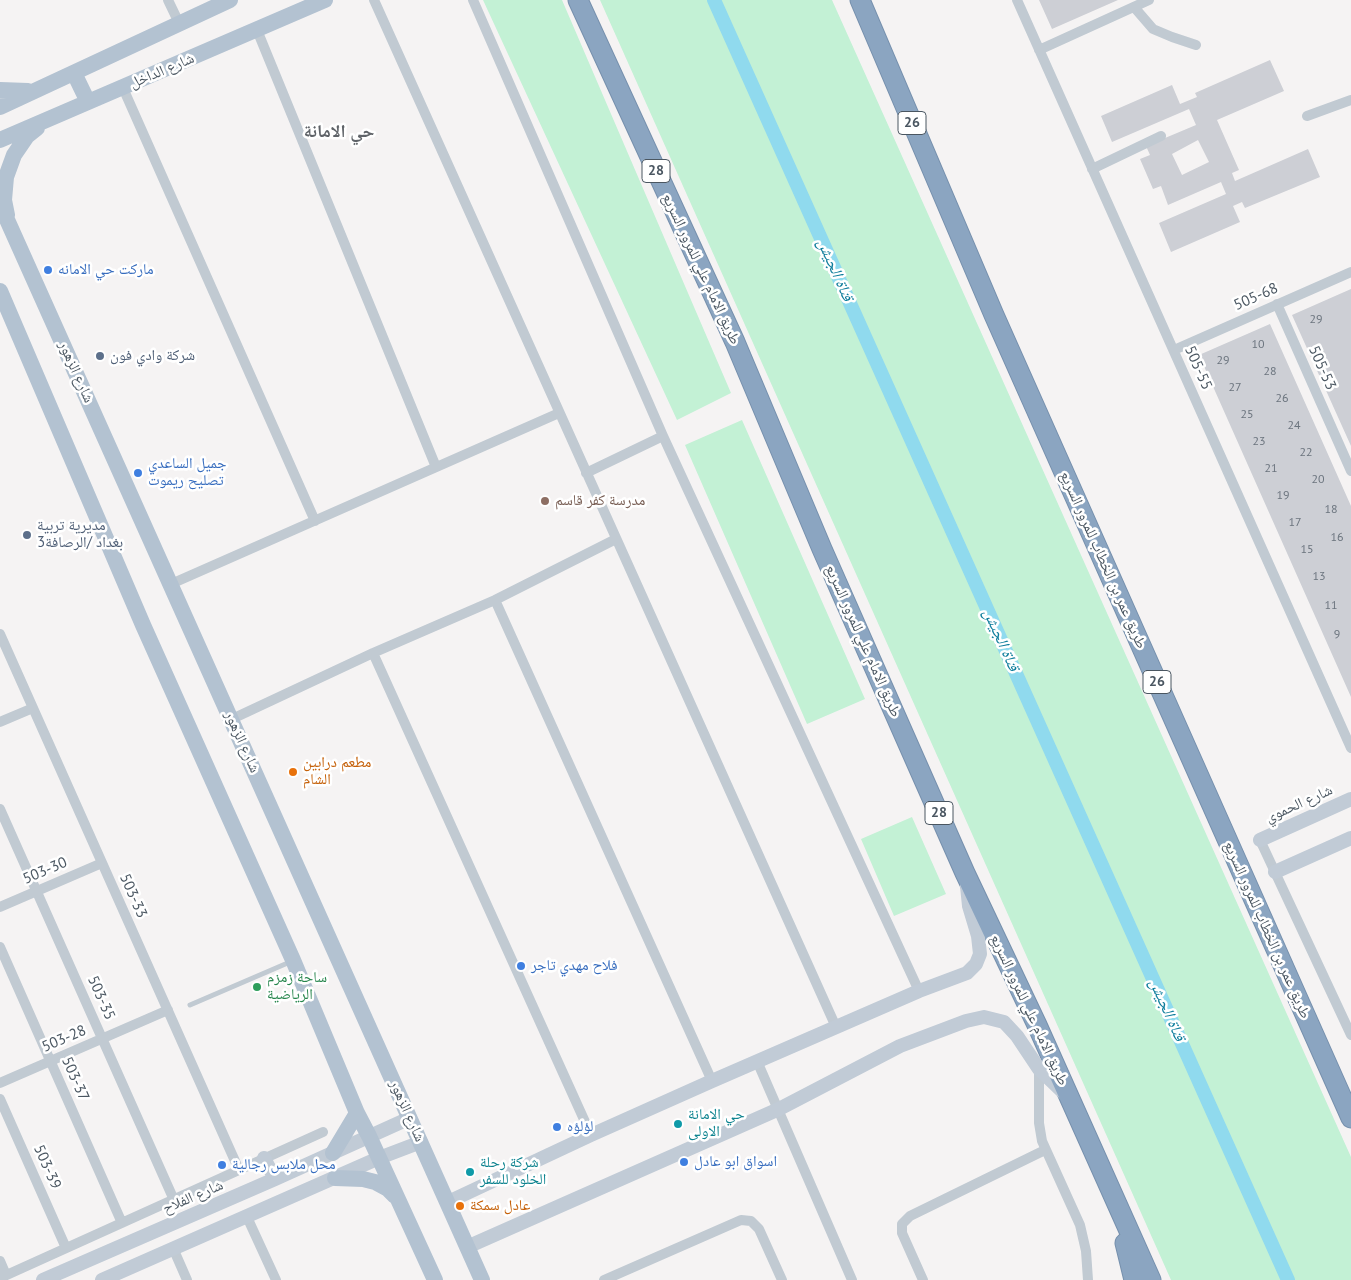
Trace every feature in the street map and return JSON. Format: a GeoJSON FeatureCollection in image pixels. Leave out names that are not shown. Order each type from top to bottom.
{"type":"FeatureCollection","features":[{"type":"Feature","properties":{"kind":"highway","name":"طريق الامام علي للمرور السريع"},"geometry":{"type":"LineString","coordinates":[[578,0],[735,342],[822,549],[966,873],[1033,1016],[1151,1280]]}},
{"type":"Feature","properties":{"kind":"highway","name":"طريق عمر بن الخطاب للمرور السريع"},"geometry":{"type":"LineString","coordinates":[[860,0],[964,246],[1351,1118]]}},
{"type":"Feature","properties":{"kind":"highway"},"geometry":{"type":"LineString","coordinates":[[1116,1203],[1134,1280]]}},
{"type":"Feature","properties":{"kind":"main road"},"geometry":{"type":"LineString","coordinates":[[0,107],[230,0]]}},
{"type":"Feature","properties":{"kind":"main road","name":"شارع الداخل"},"geometry":{"type":"LineString","coordinates":[[0,140],[325,0]]}},
{"type":"Feature","properties":{"kind":"main road"},"geometry":{"type":"LineString","coordinates":[[74,73],[88,102]]}},
{"type":"Feature","properties":{"kind":"main road"},"geometry":{"type":"LineString","coordinates":[[0,90],[33,92]]}},
{"type":"Feature","properties":{"kind":"main road"},"geometry":{"type":"LineString","coordinates":[[8,222],[4,200],[6,177],[14,155],[28,136],[45,121]]}},
{"type":"Feature","properties":{"kind":"main road","name":"شارع الزهور"},"geometry":{"type":"LineString","coordinates":[[0,204],[482,1280]]}},
{"type":"Feature","properties":{"kind":"main road"},"geometry":{"type":"LineString","coordinates":[[0,290],[143,625],[292,960],[357,1113],[436,1280]]}},
{"type":"Feature","properties":{"kind":"main road"},"geometry":{"type":"LineString","coordinates":[[332,1153],[357,1113]]}},
{"type":"Feature","properties":{"kind":"main road"},"geometry":{"type":"LineString","coordinates":[[335,1178],[363,1179],[376,1182],[388,1189],[398,1200]]}},
{"type":"Feature","properties":{"kind":"street"},"geometry":{"type":"LineString","coordinates":[[168,0],[179,24]]}},
{"type":"Feature","properties":{"kind":"street"},"geometry":{"type":"LineString","coordinates":[[374,0],[836,1027]]}},
{"type":"Feature","properties":{"kind":"street"},"geometry":{"type":"LineString","coordinates":[[473,0],[663,436],[919,991]]}},
{"type":"Feature","properties":{"kind":"street","name":"505-55"},"geometry":{"type":"LineString","coordinates":[[1016,0],[1351,748]]}},
{"type":"Feature","properties":{"kind":"street"},"geometry":{"type":"LineString","coordinates":[[1039,50],[1141,2],[1154,28],[1172,37],[1196,44]]}},
{"type":"Feature","properties":{"kind":"street"},"geometry":{"type":"LineString","coordinates":[[257,30],[436,468]]}},
{"type":"Feature","properties":{"kind":"street"},"geometry":{"type":"LineString","coordinates":[[123,88],[315,521]]}},
{"type":"Feature","properties":{"kind":"street"},"geometry":{"type":"LineString","coordinates":[[1307,116],[1351,100]]}},
{"type":"Feature","properties":{"kind":"street"},"geometry":{"type":"LineString","coordinates":[[1092,169],[1161,136]]}},
{"type":"Feature","properties":{"kind":"street","name":"505-68"},"geometry":{"type":"LineString","coordinates":[[1174,350],[1351,272]]}},
{"type":"Feature","properties":{"kind":"street","name":"505-53"},"geometry":{"type":"LineString","coordinates":[[1277,304],[1351,471]]}},
{"type":"Feature","properties":{"kind":"street"},"geometry":{"type":"LineString","coordinates":[[171,584],[559,413]]}},
{"type":"Feature","properties":{"kind":"street"},"geometry":{"type":"LineString","coordinates":[[586,474],[663,436]]}},
{"type":"Feature","properties":{"kind":"street"},"geometry":{"type":"LineString","coordinates":[[232,719],[373,653],[495,600],[616,539]]}},
{"type":"Feature","properties":{"kind":"street"},"geometry":{"type":"LineString","coordinates":[[495,600],[712,1081]]}},
{"type":"Feature","properties":{"kind":"street","name":"503-33"},"geometry":{"type":"LineString","coordinates":[[0,634],[239,1170]]}},
{"type":"Feature","properties":{"kind":"street"},"geometry":{"type":"LineString","coordinates":[[373,653],[591,1135]]}},
{"type":"Feature","properties":{"kind":"street"},"geometry":{"type":"LineString","coordinates":[[0,722],[33,708]]}},
{"type":"Feature","properties":{"kind":"street","name":"شارع الحموي"},"geometry":{"type":"LineString","coordinates":[[1260,840],[1351,799]]}},
{"type":"Feature","properties":{"kind":"street","name":"503-35"},"geometry":{"type":"LineString","coordinates":[[0,809],[174,1200]]}},
{"type":"Feature","properties":{"kind":"street"},"geometry":{"type":"LineString","coordinates":[[1275,872],[1351,838]]}},
{"type":"Feature","properties":{"kind":"street"},"geometry":{"type":"LineString","coordinates":[[1260,840],[1347,1017],[1351,1036]]}},
{"type":"Feature","properties":{"kind":"street","name":"503-30"},"geometry":{"type":"LineString","coordinates":[[0,907],[102,863]]}},
{"type":"Feature","properties":{"kind":"street"},"geometry":{"type":"LineString","coordinates":[[448,1202],[591,1135],[757,1061],[919,991],[968,973],[976,964],[980,954],[978,936],[970,906],[966,873]]}},
{"type":"Feature","properties":{"kind":"street","name":"503-37"},"geometry":{"type":"LineString","coordinates":[[0,947],[122,1223]]}},
{"type":"Feature","properties":{"kind":"street","name":"503-28"},"geometry":{"type":"LineString","coordinates":[[0,1083],[168,1010]]}},
{"type":"Feature","properties":{"kind":"street"},"geometry":{"type":"LineString","coordinates":[[467,1246],[779,1109],[900,1046],[966,1021],[984,1017],[1004,1022],[1017,1036],[1039,1070],[1070,1099]]}},
{"type":"Feature","properties":{"kind":"street"},"geometry":{"type":"LineString","coordinates":[[757,1061],[852,1280]]}},
{"type":"Feature","properties":{"kind":"street"},"geometry":{"type":"LineString","coordinates":[[1039,1070],[1039,1123],[1046,1150],[1080,1225],[1086,1252],[1088,1280]]}},
{"type":"Feature","properties":{"kind":"street","name":"503-39"},"geometry":{"type":"LineString","coordinates":[[0,1099],[66,1248]]}},
{"type":"Feature","properties":{"kind":"street","name":"شارع الفلاح"},"geometry":{"type":"LineString","coordinates":[[43,1280],[410,1118]]}},
{"type":"Feature","properties":{"kind":"street"},"geometry":{"type":"LineString","coordinates":[[0,1260],[3,1276],[323,1132]]}},
{"type":"Feature","properties":{"kind":"street"},"geometry":{"type":"LineString","coordinates":[[102,1280],[379,1158],[421,1142]]}},
{"type":"Feature","properties":{"kind":"street"},"geometry":{"type":"LineString","coordinates":[[923,1280],[902,1233],[902,1224],[910,1216],[1046,1150]]}},
{"type":"Feature","properties":{"kind":"street"},"geometry":{"type":"LineString","coordinates":[[264,1158],[275,1179]]}},
{"type":"Feature","properties":{"kind":"street"},"geometry":{"type":"LineString","coordinates":[[247,1217],[276,1280]]}},
{"type":"Feature","properties":{"kind":"street"},"geometry":{"type":"LineString","coordinates":[[604,1280],[741,1220],[751,1220],[759,1229],[782,1280]]}},
{"type":"Feature","properties":{"kind":"street"},"geometry":{"type":"LineString","coordinates":[[173,1248],[187,1280]]}},
{"type":"Feature","properties":{"kind":"lane"},"geometry":{"type":"LineString","coordinates":[[190,1005],[292,960]]}},
{"type":"Feature","properties":{"kind":"green space"},"geometry":{"type":"Polygon","coordinates":[[[483,0],[562,0],[731,393],[677,420],[483,0]]]}},
{"type":"Feature","properties":{"kind":"green space"},"geometry":{"type":"Polygon","coordinates":[[[600,0],[832,0],[1351,1157],[1351,1280],[1171,1280],[600,0]]]}},
{"type":"Feature","properties":{"kind":"green space"},"geometry":{"type":"Polygon","coordinates":[[[742,420],[865,699],[807,724],[685,445],[742,420]]]}},
{"type":"Feature","properties":{"kind":"green space"},"geometry":{"type":"Polygon","coordinates":[[[912,817],[946,894],[894,916],[861,839],[912,817]]]}},
{"type":"Feature","properties":{"kind":"building"},"geometry":{"type":"Polygon","coordinates":[[[1039,0],[1118,0],[1052,29],[1039,0]]]}},
{"type":"Feature","properties":{"kind":"building"},"geometry":{"type":"Polygon","coordinates":[[[1270,60],[1284,91],[1217,120],[1239,170],[1232,173],[1235,181],[1308,149],[1320,177],[1245,208],[1242,202],[1233,206],[1240,222],[1171,252],[1159,223],[1226,194],[1221,182],[1168,205],[1161,186],[1153,189],[1140,159],[1150,155],[1146,146],[1196,125],[1189,109],[1112,142],[1101,116],[1172,85],[1180,104],[1197,97],[1195,93],[1270,60]],[[1198,140],[1172,154],[1182,175],[1209,162],[1198,140]]]}},
{"type":"Feature","properties":{"kind":"building"},"geometry":{"type":"Polygon","coordinates":[[[1351,289],[1351,446],[1292,315],[1351,289]]]}},
{"type":"Feature","properties":{"kind":"building"},"geometry":{"type":"Polygon","coordinates":[[[1270,324],[1351,506],[1351,697],[1199,355],[1270,324]]]}},
{"type":"Feature","properties":{"kind":"waterway","name":"قناة الجيش"},"geometry":{"type":"LineString","coordinates":[[714,0],[1288,1280]]}},
{"type":"Feature","properties":{"kind":"place","name":"ماركت حي الامانه"},"geometry":{"type":"Point","coordinates":[48,270]}},
{"type":"Feature","properties":{"kind":"place","name":"شركة وادي فون"},"geometry":{"type":"Point","coordinates":[100,356]}},
{"type":"Feature","properties":{"kind":"place","name":"جميل الساعدي تصليح ريموت"},"geometry":{"type":"Point","coordinates":[138,473]}},
{"type":"Feature","properties":{"kind":"place","name":"مدرسة كفر قاسم"},"geometry":{"type":"Point","coordinates":[545,501]}},
{"type":"Feature","properties":{"kind":"place","name":"مديرية تربية بغداد /الرصافة3"},"geometry":{"type":"Point","coordinates":[27,535]}},
{"type":"Feature","properties":{"kind":"place","name":"مطعم درابين الشام"},"geometry":{"type":"Point","coordinates":[293,772]}},
{"type":"Feature","properties":{"kind":"place","name":"فلاح مهدي تاجر"},"geometry":{"type":"Point","coordinates":[521,966]}},
{"type":"Feature","properties":{"kind":"place","name":"ساحة زمزم الرياضية"},"geometry":{"type":"Point","coordinates":[257,987]}},
{"type":"Feature","properties":{"kind":"place","name":"حي الامانة الاولى"},"geometry":{"type":"Point","coordinates":[678,1124]}},
{"type":"Feature","properties":{"kind":"place","name":"لؤلؤه"},"geometry":{"type":"Point","coordinates":[557,1127]}},
{"type":"Feature","properties":{"kind":"place","name":"اسواق ابو عادل"},"geometry":{"type":"Point","coordinates":[684,1162]}},
{"type":"Feature","properties":{"kind":"place","name":"محل ملابس رجالية"},"geometry":{"type":"Point","coordinates":[222,1165]}},
{"type":"Feature","properties":{"kind":"place","name":"شركة رحلة الخلود للسفر"},"geometry":{"type":"Point","coordinates":[470,1172]}},
{"type":"Feature","properties":{"kind":"place","name":"عادل سمكة"},"geometry":{"type":"Point","coordinates":[460,1206]}},
{"type":"Feature","properties":{"kind":"district","name":"حي الامانة"},"geometry":{"type":"Point","coordinates":[339,132]}}]}
